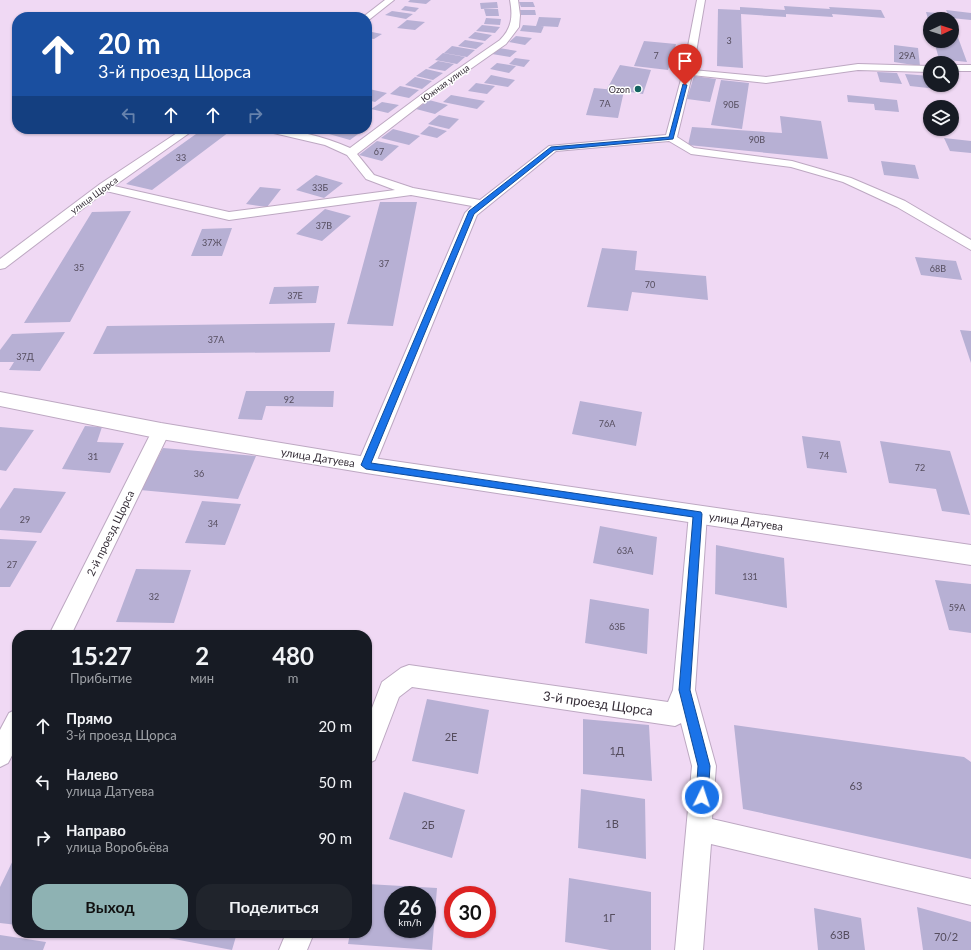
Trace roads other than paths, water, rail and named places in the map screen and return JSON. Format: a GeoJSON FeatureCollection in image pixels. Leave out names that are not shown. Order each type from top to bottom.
{"type":"FeatureCollection","features":[{"type":"Feature","properties":{"kind":"street"},"geometry":{"type":"LineString","coordinates":[[372,13],[390,0]]}},
{"type":"Feature","properties":{"kind":"street","name":"Южная улица"},"geometry":{"type":"LineString","coordinates":[[351,153],[461,71],[492,50],[508,36],[514,29],[516,18],[514,0]]}},
{"type":"Feature","properties":{"kind":"street"},"geometry":{"type":"LineString","coordinates":[[671,138],[688,72],[701,0]]}},
{"type":"Feature","properties":{"kind":"street"},"geometry":{"type":"LineString","coordinates":[[688,72],[766,80],[858,68],[923,69]]}},
{"type":"Feature","properties":{"kind":"street"},"geometry":{"type":"LineString","coordinates":[[959,68],[971,68]]}},
{"type":"Feature","properties":{"kind":"street","name":"улица Щорса"},"geometry":{"type":"LineString","coordinates":[[0,265],[104,187],[183,134]]}},
{"type":"Feature","properties":{"kind":"street"},"geometry":{"type":"LineString","coordinates":[[290,134],[329,143],[351,153],[370,177],[411,191],[482,204]]}},
{"type":"Feature","properties":{"kind":"street"},"geometry":{"type":"LineString","coordinates":[[366,465],[471,213],[553,148],[671,138],[691,151],[792,164],[847,180],[901,204],[971,246]]}},
{"type":"Feature","properties":{"kind":"street"},"geometry":{"type":"LineString","coordinates":[[104,187],[229,216],[411,191]]}},
{"type":"Feature","properties":{"kind":"street","name":"улица Датуева"},"geometry":{"type":"LineString","coordinates":[[0,399],[161,431],[366,465],[971,555]]}},
{"type":"Feature","properties":{"kind":"street","name":"2-й проезд Щорса"},"geometry":{"type":"LineString","coordinates":[[62,630],[161,431]]}},
{"type":"Feature","properties":{"kind":"street","name":"3-й проезд Щорса"},"geometry":{"type":"LineString","coordinates":[[372,739],[390,690],[409,676],[675,714],[684,690],[698,514]]}},
{"type":"Feature","properties":{"kind":"street"},"geometry":{"type":"LineString","coordinates":[[684,690],[704,766],[689,950]]}},
{"type":"Feature","properties":{"kind":"street"},"geometry":{"type":"LineString","coordinates":[[0,755],[12,731]]}},
{"type":"Feature","properties":{"kind":"street"},"geometry":{"type":"LineString","coordinates":[[699,829],[971,892]]}},
{"type":"Feature","properties":{"kind":"street"},"geometry":{"type":"LineString","coordinates":[[293,950],[298,938]]}},
{"type":"Feature","properties":{"kind":"place","name":"Ozon"},"geometry":{"type":"Point","coordinates":[638,89]}}]}
